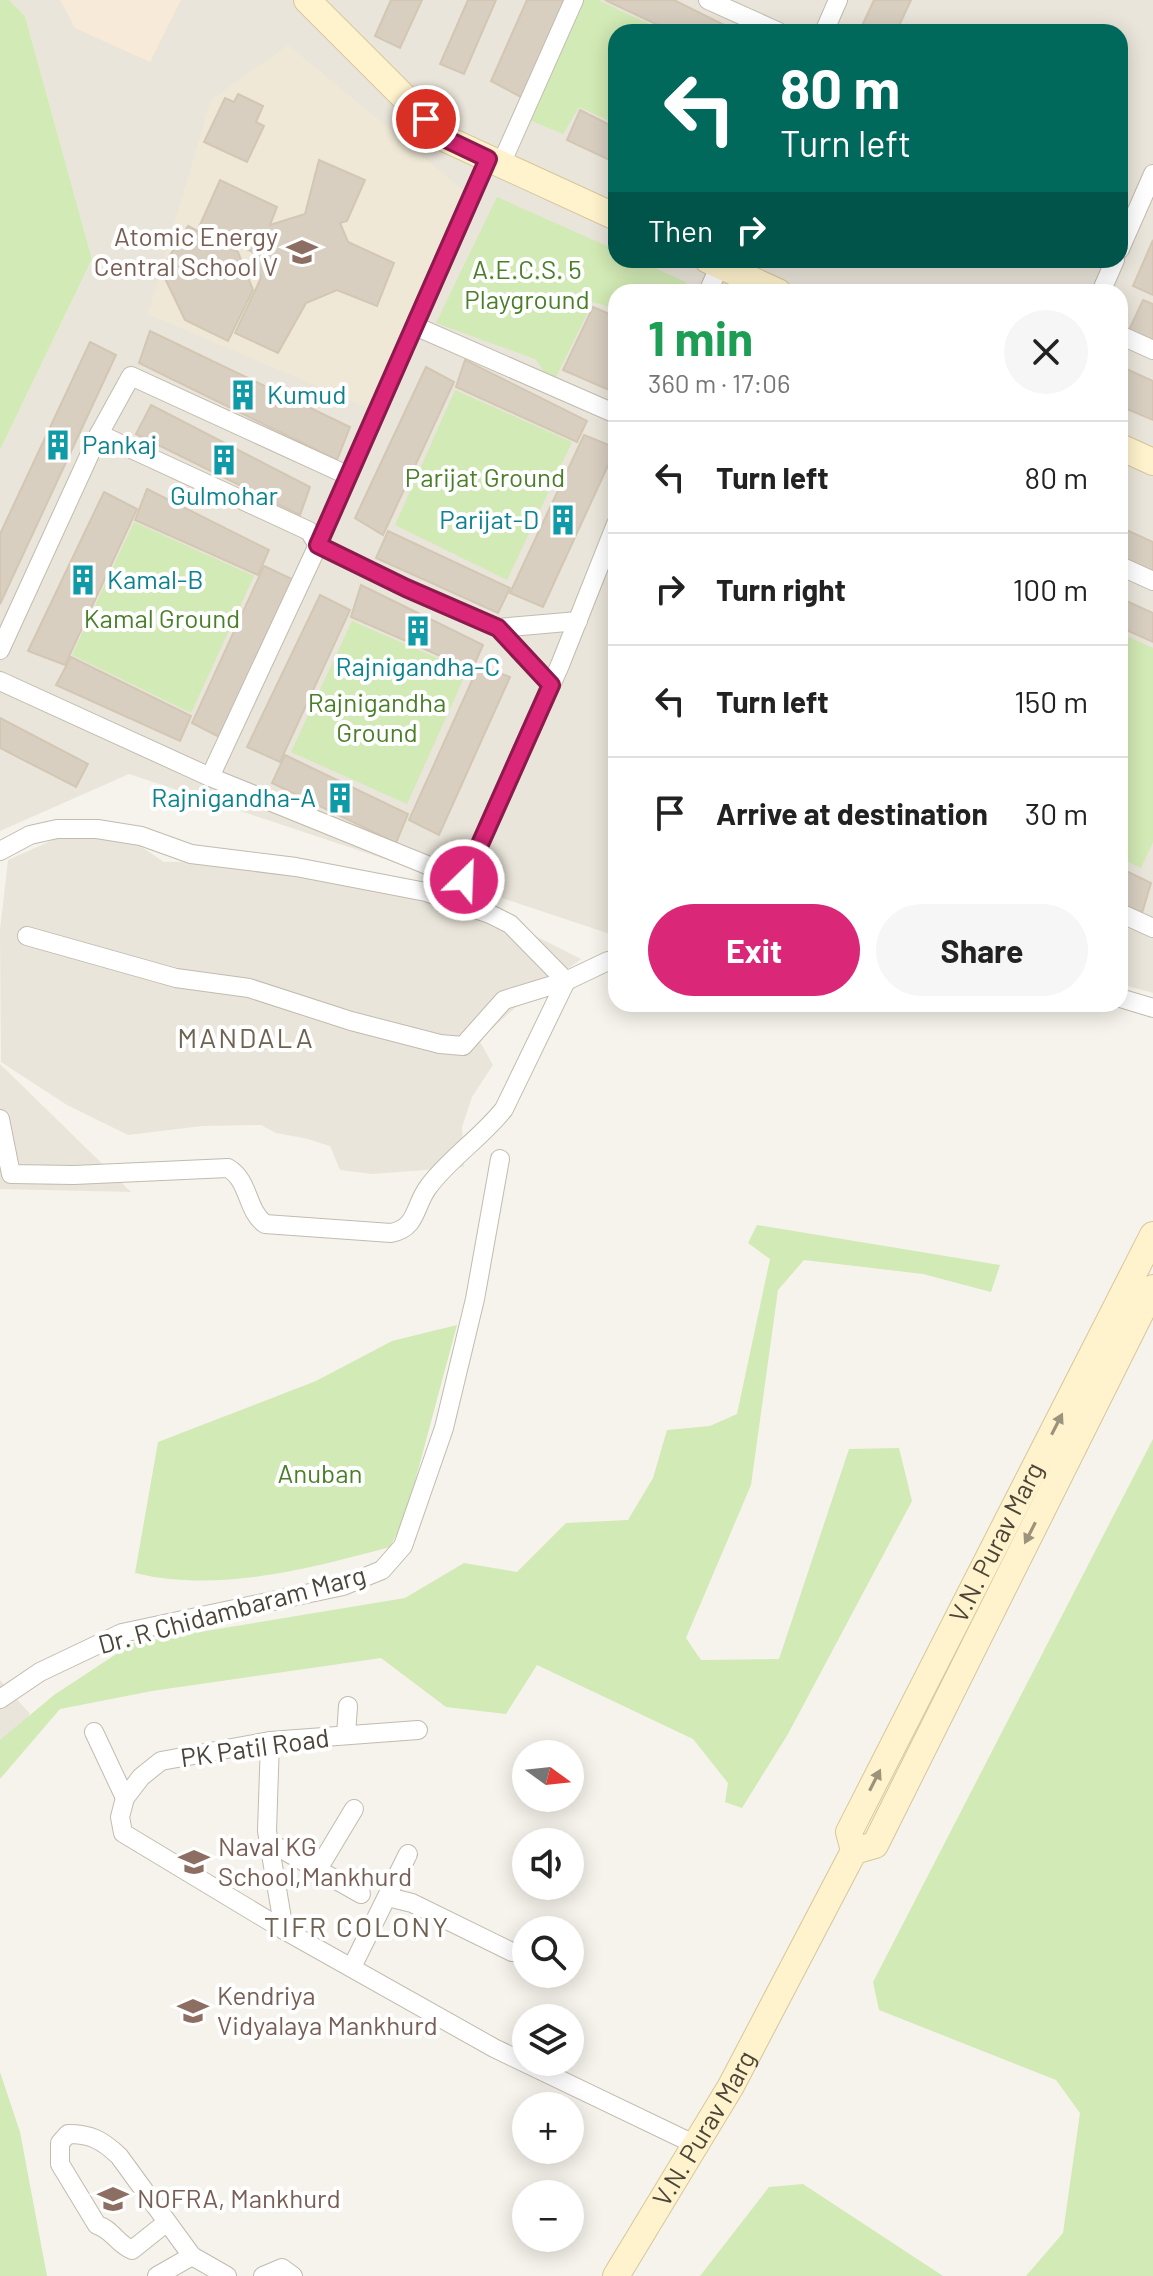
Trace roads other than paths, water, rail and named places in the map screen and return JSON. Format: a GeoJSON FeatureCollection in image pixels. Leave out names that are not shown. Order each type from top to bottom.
{"type":"FeatureCollection","features":[{"type":"Feature","properties":{"kind":"street"},"geometry":{"type":"LineString","coordinates":[[307,0],[446,139],[608,213]]}},
{"type":"Feature","properties":{"kind":"street"},"geometry":{"type":"LineString","coordinates":[[210,777],[415,326],[574,0]]}},
{"type":"Feature","properties":{"kind":"street"},"geometry":{"type":"LineString","coordinates":[[708,0],[761,24]]}},
{"type":"Feature","properties":{"kind":"street"},"geometry":{"type":"LineString","coordinates":[[828,24],[838,0]]}},
{"type":"Feature","properties":{"kind":"street"},"geometry":{"type":"LineString","coordinates":[[1128,231],[1153,174]]}},
{"type":"Feature","properties":{"kind":"street"},"geometry":{"type":"LineString","coordinates":[[729,268],[762,284]]}},
{"type":"Feature","properties":{"kind":"street"},"geometry":{"type":"LineString","coordinates":[[415,326],[608,410]]}},
{"type":"Feature","properties":{"kind":"street"},"geometry":{"type":"LineString","coordinates":[[1128,339],[1153,350]]}},
{"type":"Feature","properties":{"kind":"street"},"geometry":{"type":"LineString","coordinates":[[0,650],[99,434],[131,376],[347,475]]}},
{"type":"Feature","properties":{"kind":"street"},"geometry":{"type":"LineString","coordinates":[[99,434],[309,531],[318,545],[498,628],[551,685]]}},
{"type":"Feature","properties":{"kind":"street"},"geometry":{"type":"LineString","coordinates":[[1128,451],[1153,462]]}},
{"type":"Feature","properties":{"kind":"street"},"geometry":{"type":"LineString","coordinates":[[0,681],[210,777],[464,880],[551,685],[608,544]]}},
{"type":"Feature","properties":{"kind":"street"},"geometry":{"type":"LineString","coordinates":[[1128,570],[1153,581]]}},
{"type":"Feature","properties":{"kind":"street"},"geometry":{"type":"LineString","coordinates":[[498,628],[578,621]]}},
{"type":"Feature","properties":{"kind":"street"},"geometry":{"type":"LineString","coordinates":[[0,851],[30,835],[57,829],[97,829],[141,836],[191,854],[296,867],[426,892],[510,924],[566,981]]}},
{"type":"Feature","properties":{"kind":"street"},"geometry":{"type":"LineString","coordinates":[[1128,917],[1153,928]]}},
{"type":"Feature","properties":{"kind":"street"},"geometry":{"type":"LineString","coordinates":[[27,936],[176,978],[249,988],[351,1021],[440,1044],[463,1046],[504,1000],[566,981],[608,961]]}},
{"type":"Feature","properties":{"kind":"street"},"geometry":{"type":"LineString","coordinates":[[0,1119],[11,1174],[74,1175],[228,1168],[242,1181],[257,1218],[265,1224],[391,1233],[400,1231],[408,1227],[427,1188],[490,1127],[504,1109],[566,981]]}},
{"type":"Feature","properties":{"kind":"street"},"geometry":{"type":"LineString","coordinates":[[1128,1000],[1153,1008]]}},
{"type":"Feature","properties":{"kind":"street","name":"Dr. R Chidambaram Marg"},"geometry":{"type":"LineString","coordinates":[[0,1699],[40,1672],[122,1633],[343,1586],[382,1570],[403,1546],[444,1428],[475,1299],[500,1159]]}},
{"type":"Feature","properties":{"kind":"street","name":"V.N. Purav Marg"},"geometry":{"type":"LineString","coordinates":[[616,2276],[731,2086],[854,1851],[875,1845],[1122,1323],[1153,1235]]}},
{"type":"Feature","properties":{"kind":"street","name":"V.N. Purav Marg"},"geometry":{"type":"LineString","coordinates":[[1122,1323],[1153,1288]]}},
{"type":"Feature","properties":{"kind":"street"},"geometry":{"type":"LineString","coordinates":[[346,1735],[348,1706]]}},
{"type":"Feature","properties":{"kind":"street","name":"PK Patil Road"},"geometry":{"type":"LineString","coordinates":[[125,1798],[141,1777],[161,1761],[270,1741],[418,1730]]}},
{"type":"Feature","properties":{"kind":"street"},"geometry":{"type":"LineString","coordinates":[[94,1732],[125,1798],[120,1817],[123,1833],[284,1930],[494,2048],[696,2145]]}},
{"type":"Feature","properties":{"kind":"street"},"geometry":{"type":"LineString","coordinates":[[270,1741],[267,1831],[284,1930]]}},
{"type":"Feature","properties":{"kind":"street"},"geometry":{"type":"LineString","coordinates":[[318,1869],[354,1809]]}},
{"type":"Feature","properties":{"kind":"street"},"geometry":{"type":"LineString","coordinates":[[269,1842],[361,1894]]}},
{"type":"Feature","properties":{"kind":"street"},"geometry":{"type":"LineString","coordinates":[[352,1967],[408,1854]]}},
{"type":"Feature","properties":{"kind":"street"},"geometry":{"type":"LineString","coordinates":[[388,1897],[412,1903],[512,1952]]}},
{"type":"Feature","properties":{"kind":"street"},"geometry":{"type":"LineString","coordinates":[[167,2222],[132,2250],[125,2247],[106,2227],[97,2225],[89,2214],[60,2164],[60,2143],[68,2134],[89,2134],[105,2142],[119,2156],[192,2256],[227,2276]]}},
{"type":"Feature","properties":{"kind":"street"},"geometry":{"type":"LineString","coordinates":[[157,2276],[192,2256]]}},
{"type":"Feature","properties":{"kind":"street"},"geometry":{"type":"LineString","coordinates":[[263,2276],[282,2268],[293,2276]]}},
{"type":"Feature","properties":{"kind":"place","name":"Atomic Energy Central School V"},"geometry":{"type":"Point","coordinates":[302,252]}},
{"type":"Feature","properties":{"kind":"place","name":"Kumud"},"geometry":{"type":"Point","coordinates":[243,395]}},
{"type":"Feature","properties":{"kind":"place","name":"Pankaj"},"geometry":{"type":"Point","coordinates":[58,445]}},
{"type":"Feature","properties":{"kind":"place","name":"Gulmohar"},"geometry":{"type":"Point","coordinates":[224,460]}},
{"type":"Feature","properties":{"kind":"place","name":"Parijat-D"},"geometry":{"type":"Point","coordinates":[563,520]}},
{"type":"Feature","properties":{"kind":"place","name":"Kamal-B"},"geometry":{"type":"Point","coordinates":[83,580]}},
{"type":"Feature","properties":{"kind":"place","name":"Rajnigandha-C"},"geometry":{"type":"Point","coordinates":[418,631]}},
{"type":"Feature","properties":{"kind":"place","name":"Rajnigandha-A"},"geometry":{"type":"Point","coordinates":[340,798]}},
{"type":"Feature","properties":{"kind":"place","name":"Naval KG School,Mankhurd"},"geometry":{"type":"Point","coordinates":[194,1862]}},
{"type":"Feature","properties":{"kind":"place","name":"Kendriya Vidyalaya Mankhurd"},"geometry":{"type":"Point","coordinates":[193,2011]}},
{"type":"Feature","properties":{"kind":"place","name":"NOFRA, Mankhurd"},"geometry":{"type":"Point","coordinates":[113,2199]}},
{"type":"Feature","properties":{"kind":"district","name":"MANDALA"},"geometry":{"type":"Point","coordinates":[246,1038]}},
{"type":"Feature","properties":{"kind":"district","name":"TIFR COLONY"},"geometry":{"type":"Point","coordinates":[357,1927]}},
{"type":"Feature","properties":{"kind":"park label","name":"A.E.C.S. 5 Playground"},"geometry":{"type":"Point","coordinates":[527,285]}},
{"type":"Feature","properties":{"kind":"park label","name":"Parijat Ground"},"geometry":{"type":"Point","coordinates":[485,478]}},
{"type":"Feature","properties":{"kind":"park label","name":"Kamal Ground"},"geometry":{"type":"Point","coordinates":[162,619]}},
{"type":"Feature","properties":{"kind":"park label","name":"Rajnigandha Ground"},"geometry":{"type":"Point","coordinates":[377,718]}},
{"type":"Feature","properties":{"kind":"park label","name":"Anuban"},"geometry":{"type":"Point","coordinates":[320,1474]}}]}
